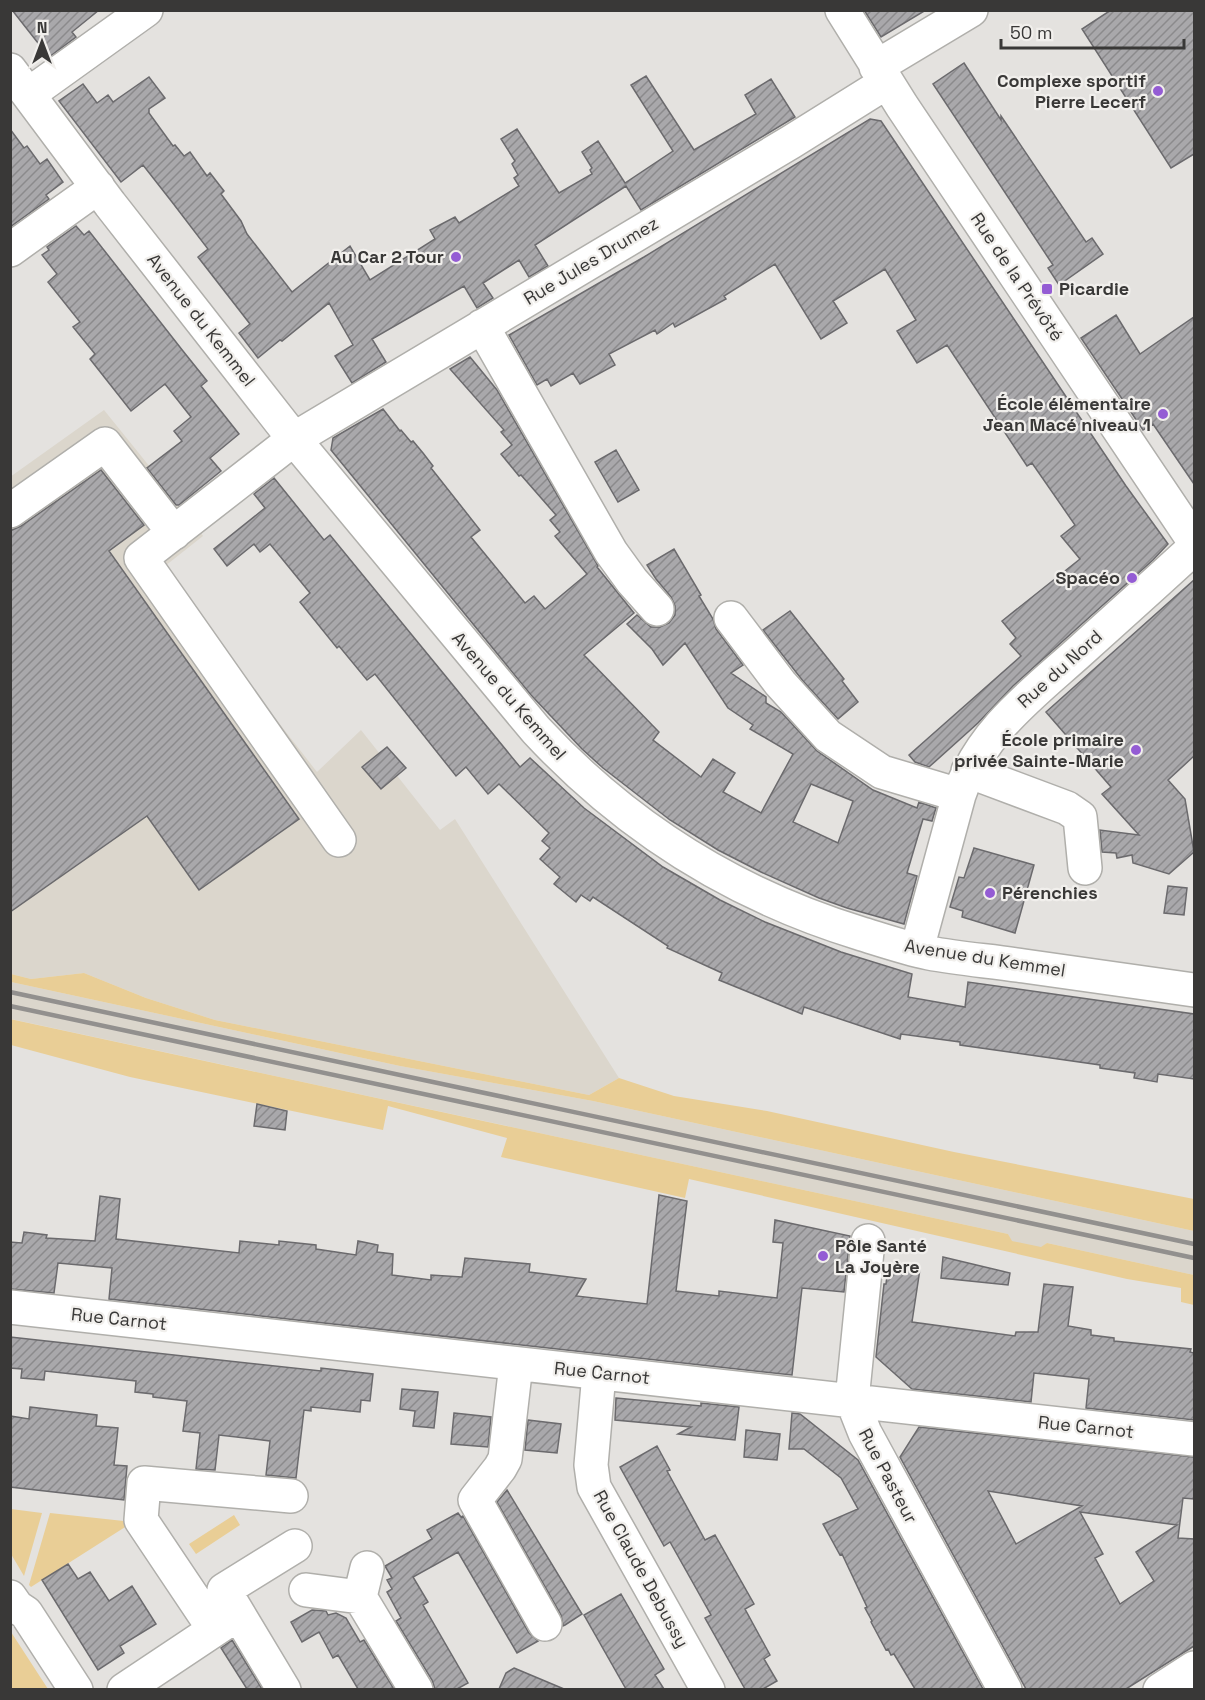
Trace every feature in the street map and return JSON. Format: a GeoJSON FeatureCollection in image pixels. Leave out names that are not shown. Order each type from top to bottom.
{"type":"FeatureCollection","features":[{"type":"Feature","properties":{"kind":"street"},"geometry":{"type":"LineString","coordinates":[[20,82],[146,10]]}},
{"type":"Feature","properties":{"kind":"street","name":"Rue de la Prévôté"},"geometry":{"type":"LineString","coordinates":[[842,10],[882,74],[1194,541]]}},
{"type":"Feature","properties":{"kind":"street","name":"Rue Jules Drumez"},"geometry":{"type":"LineString","coordinates":[[339,840],[141,558],[294,440],[482,326],[819,115],[882,74],[971,10]]}},
{"type":"Feature","properties":{"kind":"street","name":"Avenue du Kemmel"},"geometry":{"type":"LineString","coordinates":[[20,82],[98,187],[294,440],[536,730],[576,771],[618,808],[706,868],[755,893],[828,923],[929,953],[1194,990]]}},
{"type":"Feature","properties":{"kind":"street"},"geometry":{"type":"LineString","coordinates":[[10,250],[98,187]]}},
{"type":"Feature","properties":{"kind":"street"},"geometry":{"type":"LineString","coordinates":[[482,326],[610,552],[657,609]]}},
{"type":"Feature","properties":{"kind":"street"},"geometry":{"type":"LineString","coordinates":[[10,511],[105,444],[174,533]]}},
{"type":"Feature","properties":{"kind":"street","name":"Rue du Nord"},"geometry":{"type":"LineString","coordinates":[[917,949],[963,783],[991,735],[1018,706],[1194,548]]}},
{"type":"Feature","properties":{"kind":"street"},"geometry":{"type":"LineString","coordinates":[[731,618],[780,683],[828,736],[882,772],[963,783],[1067,808],[1080,817],[1084,868]]}},
{"type":"Feature","properties":{"kind":"street","name":"Rue Pasteur"},"geometry":{"type":"LineString","coordinates":[[868,1241],[852,1400],[865,1433],[1005,1689]]}},
{"type":"Feature","properties":{"kind":"street","name":"Rue Carnot"},"geometry":{"type":"LineString","coordinates":[[10,1307],[1194,1439]]}},
{"type":"Feature","properties":{"kind":"street"},"geometry":{"type":"LineString","coordinates":[[516,1364],[505,1459],[475,1500],[545,1624]]}},
{"type":"Feature","properties":{"kind":"street","name":"Rue Claude Debussy"},"geometry":{"type":"LineString","coordinates":[[599,1373],[591,1465],[594,1487],[708,1689]]}},
{"type":"Feature","properties":{"kind":"street"},"geometry":{"type":"LineString","coordinates":[[284,1689],[141,1520],[144,1483],[291,1496]]}},
{"type":"Feature","properties":{"kind":"street"},"geometry":{"type":"LineString","coordinates":[[226,1622],[224,1590],[295,1546]]}},
{"type":"Feature","properties":{"kind":"street"},"geometry":{"type":"LineString","coordinates":[[306,1590],[364,1582],[416,1689]]}},
{"type":"Feature","properties":{"kind":"street"},"geometry":{"type":"LineString","coordinates":[[13,1605],[26,1613],[76,1689]]}},
{"type":"Feature","properties":{"kind":"street"},"geometry":{"type":"LineString","coordinates":[[124,1689],[226,1622]]}},
{"type":"Feature","properties":{"kind":"street"},"geometry":{"type":"LineString","coordinates":[[1160,1689],[1194,1668]]}},
{"type":"Feature","properties":{"kind":"shaded area"},"geometry":{"type":"Polygon","coordinates":[[[104,410],[192,519],[203,536],[160,570],[317,772],[361,730],[440,830],[455,819],[619,1078],[589,1095],[215,1020],[146,998],[84,973],[31,979],[11,974],[10,477],[104,410]]]}},
{"type":"Feature","properties":{"kind":"shaded area"},"geometry":{"type":"Polygon","coordinates":[[[84,973],[146,998],[215,1020],[589,1095],[619,1078],[674,1096],[767,1111],[954,1152],[1194,1199],[1194,1231],[593,1101],[400,1066],[11,982],[11,974],[31,979],[84,973]]]}},
{"type":"Feature","properties":{"kind":"shaded area"},"geometry":{"type":"Polygon","coordinates":[[[11,982],[400,1066],[593,1101],[1194,1231],[1194,1275],[1047,1243],[1041,1248],[1011,1241],[1008,1234],[11,1019],[11,982]]]}},
{"type":"Feature","properties":{"kind":"shaded area"},"geometry":{"type":"Polygon","coordinates":[[[10,1019],[1008,1234],[1012,1241],[1041,1247],[1047,1243],[1194,1275],[1194,1305],[1181,1302],[1181,1288],[1127,1279],[689,1179],[685,1198],[501,1157],[507,1138],[388,1106],[383,1130],[130,1077],[11,1045],[10,1019]]]}},
{"type":"Feature","properties":{"kind":"shaded area"},"geometry":{"type":"Polygon","coordinates":[[[11,1509],[42,1513],[24,1576],[11,1554],[11,1509]]]}},
{"type":"Feature","properties":{"kind":"shaded area"},"geometry":{"type":"Polygon","coordinates":[[[50,1513],[133,1522],[31,1587],[29,1585],[50,1513]]]}},
{"type":"Feature","properties":{"kind":"shaded area"},"geometry":{"type":"Polygon","coordinates":[[[234,1515],[240,1525],[196,1554],[189,1544],[234,1515]]]}},
{"type":"Feature","properties":{"kind":"shaded area"},"geometry":{"type":"Polygon","coordinates":[[[11,1632],[48,1689],[11,1689],[11,1632]]]}},
{"type":"Feature","properties":{"kind":"building"},"geometry":{"type":"Polygon","coordinates":[[[12,10],[99,10],[72,32],[76,37],[49,57],[12,10]]]}},
{"type":"Feature","properties":{"kind":"building"},"geometry":{"type":"Polygon","coordinates":[[[864,10],[926,10],[881,37],[864,10]]]}},
{"type":"Feature","properties":{"kind":"building","name":"Complexe sportif Pierre Lecerf"},"geometry":{"type":"Polygon","coordinates":[[[1111,10],[1194,10],[1194,154],[1171,168],[1082,29],[1111,10]]]}},
{"type":"Feature","properties":{"kind":"building"},"geometry":{"type":"Polygon","coordinates":[[[964,63],[1086,242],[1092,238],[1103,254],[1059,285],[1048,268],[1053,265],[933,84],[964,63]]]}},
{"type":"Feature","properties":{"kind":"building"},"geometry":{"type":"Polygon","coordinates":[[[646,76],[694,150],[756,114],[745,95],[771,79],[795,117],[641,210],[626,186],[535,245],[548,266],[529,277],[519,260],[483,283],[493,298],[477,308],[464,286],[372,339],[386,362],[352,383],[335,356],[353,345],[329,303],[258,358],[239,333],[250,324],[198,257],[208,249],[172,202],[143,165],[121,182],[59,101],[83,84],[97,103],[108,95],[113,102],[149,77],[165,98],[149,109],[149,113],[173,146],[175,145],[184,156],[190,152],[207,176],[210,173],[224,191],[221,194],[241,221],[247,234],[292,292],[350,246],[370,280],[435,239],[430,230],[455,217],[459,223],[519,186],[514,178],[518,175],[512,164],[515,161],[501,139],[517,129],[559,193],[592,174],[590,170],[592,168],[582,152],[598,141],[625,183],[673,151],[631,85],[646,76]]]}},
{"type":"Feature","properties":{"kind":"building"},"geometry":{"type":"Polygon","coordinates":[[[870,119],[881,121],[1126,486],[1168,544],[1013,686],[978,723],[929,767],[915,762],[909,755],[1021,656],[1010,644],[1016,638],[1002,621],[1080,559],[1061,536],[1075,525],[1032,463],[1027,466],[947,345],[917,363],[897,331],[916,320],[885,269],[833,301],[847,323],[821,339],[775,264],[724,296],[726,299],[675,327],[673,323],[657,334],[655,330],[609,354],[615,365],[580,384],[573,373],[551,386],[547,379],[537,385],[509,335],[644,257],[870,119]]]}},
{"type":"Feature","properties":{"kind":"building"},"geometry":{"type":"Polygon","coordinates":[[[10,129],[24,148],[27,146],[40,164],[47,159],[63,182],[46,195],[49,199],[10,227],[10,129]]]}},
{"type":"Feature","properties":{"kind":"building"},"geometry":{"type":"Polygon","coordinates":[[[76,226],[84,235],[89,231],[207,381],[201,386],[239,434],[210,458],[221,471],[179,505],[176,505],[147,468],[182,441],[174,431],[191,417],[165,384],[131,411],[90,359],[95,354],[73,327],[80,322],[48,282],[57,274],[42,255],[49,250],[47,247],[76,226]]]}},
{"type":"Feature","properties":{"kind":"building","name":"École élémentaire Jean Macé niveau 1"},"geometry":{"type":"Polygon","coordinates":[[[1116,315],[1140,354],[1194,317],[1194,484],[1153,424],[1143,430],[1081,338],[1116,315]]]}},
{"type":"Feature","properties":{"kind":"building"},"geometry":{"type":"Polygon","coordinates":[[[470,357],[497,390],[597,567],[634,613],[584,655],[659,732],[653,740],[701,777],[713,759],[735,773],[723,792],[761,813],[793,754],[750,729],[753,725],[728,708],[685,643],[663,665],[652,649],[627,624],[637,615],[651,627],[660,627],[669,623],[675,615],[675,606],[671,597],[647,565],[674,549],[701,595],[699,596],[713,619],[716,629],[743,665],[731,673],[766,697],[766,703],[781,712],[817,751],[873,790],[917,808],[919,802],[936,808],[932,821],[923,819],[907,873],[917,876],[904,924],[819,898],[718,850],[670,820],[603,768],[531,695],[331,450],[333,438],[383,409],[400,431],[423,453],[433,466],[431,468],[480,530],[471,537],[525,603],[534,596],[545,609],[587,574],[555,536],[560,532],[550,520],[556,515],[501,454],[512,445],[501,432],[504,430],[450,369],[470,357]],[[811,784],[793,822],[838,843],[853,801],[811,784]]]}},
{"type":"Feature","properties":{"kind":"building"},"geometry":{"type":"Polygon","coordinates":[[[616,450],[639,490],[618,502],[595,462],[616,450]]]}},
{"type":"Feature","properties":{"kind":"building"},"geometry":{"type":"Polygon","coordinates":[[[101,470],[144,525],[109,551],[299,819],[199,890],[147,816],[10,912],[10,531],[21,526],[101,470]]]}},
{"type":"Feature","properties":{"kind":"building"},"geometry":{"type":"Polygon","coordinates":[[[274,478],[324,540],[330,535],[520,767],[530,758],[584,808],[663,867],[720,900],[765,922],[841,952],[912,974],[908,997],[965,1007],[968,982],[1194,1014],[1194,1079],[1158,1074],[1157,1082],[1134,1078],[1135,1073],[1100,1068],[1100,1065],[901,1034],[900,1039],[804,1007],[802,1014],[719,980],[722,973],[667,948],[668,946],[593,897],[590,901],[581,895],[576,902],[554,884],[560,877],[540,859],[550,848],[542,841],[549,833],[499,784],[488,794],[466,767],[456,776],[375,674],[367,680],[339,646],[337,648],[300,602],[310,593],[270,544],[260,552],[254,544],[227,566],[214,549],[265,508],[254,494],[274,478]]]}},
{"type":"Feature","properties":{"kind":"building","name":"École primaire privée Sainte-Marie"},"geometry":{"type":"Polygon","coordinates":[[[1194,580],[1194,756],[1168,780],[1185,799],[1194,852],[1169,874],[1133,863],[1132,855],[1117,858],[1116,853],[1102,852],[1100,830],[1139,835],[1102,794],[1111,787],[1046,712],[1194,580]]]}},
{"type":"Feature","properties":{"kind":"building"},"geometry":{"type":"Polygon","coordinates":[[[790,611],[844,679],[842,681],[858,702],[838,719],[803,681],[763,630],[790,611]]]}},
{"type":"Feature","properties":{"kind":"building"},"geometry":{"type":"Polygon","coordinates":[[[387,747],[406,768],[381,789],[362,767],[387,747]]]}},
{"type":"Feature","properties":{"kind":"building","name":"Pérenchies"},"geometry":{"type":"Polygon","coordinates":[[[974,848],[1034,865],[1015,933],[962,917],[963,911],[950,907],[959,877],[964,878],[974,848]]]}},
{"type":"Feature","properties":{"kind":"building"},"geometry":{"type":"Polygon","coordinates":[[[1168,886],[1187,888],[1184,915],[1164,913],[1168,886]]]}},
{"type":"Feature","properties":{"kind":"building"},"geometry":{"type":"Polygon","coordinates":[[[257,1104],[287,1111],[285,1130],[254,1126],[257,1104]]]}},
{"type":"Feature","properties":{"kind":"building"},"geometry":{"type":"Polygon","coordinates":[[[659,1195],[687,1201],[676,1291],[719,1296],[719,1291],[777,1298],[783,1243],[773,1242],[775,1220],[850,1236],[844,1292],[802,1288],[792,1375],[109,1299],[112,1268],[58,1263],[54,1293],[10,1289],[10,1242],[22,1243],[24,1232],[47,1235],[46,1238],[95,1241],[100,1196],[120,1199],[116,1239],[239,1253],[240,1241],[279,1245],[279,1241],[316,1245],[316,1249],[356,1255],[358,1241],[378,1245],[377,1252],[393,1254],[392,1275],[431,1280],[431,1275],[462,1277],[465,1258],[530,1264],[529,1272],[586,1279],[576,1296],[647,1304],[659,1195]]]}},
{"type":"Feature","properties":{"kind":"building"},"geometry":{"type":"Polygon","coordinates":[[[943,1257],[1010,1273],[1008,1285],[941,1278],[943,1257]]]}},
{"type":"Feature","properties":{"kind":"building"},"geometry":{"type":"Polygon","coordinates":[[[888,1267],[920,1269],[912,1322],[1015,1336],[1016,1332],[1038,1332],[1044,1284],[1073,1287],[1068,1326],[1091,1330],[1091,1335],[1114,1338],[1114,1341],[1191,1349],[1190,1352],[1194,1353],[1194,1420],[1086,1408],[1089,1379],[1034,1373],[1031,1402],[912,1389],[876,1357],[888,1267]]]}},
{"type":"Feature","properties":{"kind":"building"},"geometry":{"type":"Polygon","coordinates":[[[10,1337],[321,1371],[321,1368],[373,1374],[370,1401],[361,1400],[360,1412],[311,1407],[311,1411],[304,1410],[296,1478],[266,1475],[270,1441],[219,1435],[215,1470],[196,1469],[200,1433],[183,1431],[187,1401],[153,1397],[153,1394],[135,1392],[136,1381],[45,1371],[44,1380],[21,1378],[22,1369],[10,1368],[10,1337]]]}},
{"type":"Feature","properties":{"kind":"building"},"geometry":{"type":"Polygon","coordinates":[[[402,1389],[438,1392],[434,1428],[413,1426],[415,1411],[400,1409],[402,1389]]]}},
{"type":"Feature","properties":{"kind":"building"},"geometry":{"type":"Polygon","coordinates":[[[616,1398],[739,1407],[735,1440],[678,1434],[691,1427],[615,1420],[616,1398]]]}},
{"type":"Feature","properties":{"kind":"building"},"geometry":{"type":"Polygon","coordinates":[[[30,1407],[97,1415],[96,1426],[118,1428],[114,1465],[127,1466],[124,1500],[10,1487],[10,1416],[29,1419],[30,1407]]]}},
{"type":"Feature","properties":{"kind":"building"},"geometry":{"type":"Polygon","coordinates":[[[454,1413],[491,1417],[488,1447],[451,1444],[454,1413]]]}},
{"type":"Feature","properties":{"kind":"building"},"geometry":{"type":"Polygon","coordinates":[[[792,1413],[800,1414],[858,1460],[983,1689],[915,1689],[894,1654],[891,1655],[888,1649],[886,1650],[871,1622],[865,1608],[867,1607],[842,1554],[840,1555],[823,1524],[858,1509],[841,1478],[804,1449],[789,1449],[792,1413]]]}},
{"type":"Feature","properties":{"kind":"building"},"geometry":{"type":"Polygon","coordinates":[[[528,1420],[561,1424],[557,1453],[525,1450],[528,1420]]]}},
{"type":"Feature","properties":{"kind":"building"},"geometry":{"type":"Polygon","coordinates":[[[919,1427],[1194,1457],[1194,1499],[1183,1498],[1178,1538],[1194,1539],[1194,1646],[1126,1689],[1026,1689],[900,1457],[919,1427]],[[988,1491],[1016,1544],[1082,1506],[988,1491]],[[1080,1512],[1103,1554],[1095,1558],[1120,1604],[1154,1581],[1136,1552],[1177,1525],[1080,1512]]]}},
{"type":"Feature","properties":{"kind":"building"},"geometry":{"type":"Polygon","coordinates":[[[746,1430],[780,1434],[777,1460],[744,1457],[746,1430]]]}},
{"type":"Feature","properties":{"kind":"building"},"geometry":{"type":"Polygon","coordinates":[[[657,1446],[670,1470],[667,1471],[705,1540],[715,1535],[754,1604],[745,1609],[770,1655],[764,1659],[777,1681],[763,1689],[745,1689],[705,1618],[711,1615],[670,1542],[664,1546],[620,1467],[657,1446]]]}},
{"type":"Feature","properties":{"kind":"building"},"geometry":{"type":"Polygon","coordinates":[[[507,1490],[582,1614],[563,1626],[561,1615],[497,1502],[507,1490]]]}},
{"type":"Feature","properties":{"kind":"building"},"geometry":{"type":"Polygon","coordinates":[[[458,1513],[461,1517],[463,1516],[529,1633],[538,1641],[517,1653],[458,1552],[413,1577],[428,1602],[423,1605],[468,1683],[457,1689],[435,1689],[432,1680],[396,1621],[401,1618],[387,1592],[392,1589],[387,1580],[392,1578],[385,1566],[432,1539],[427,1530],[458,1513]]]}},
{"type":"Feature","properties":{"kind":"building"},"geometry":{"type":"Polygon","coordinates":[[[68,1564],[78,1579],[90,1572],[109,1601],[132,1586],[156,1624],[120,1646],[124,1653],[98,1670],[42,1580],[68,1564]]]}},
{"type":"Feature","properties":{"kind":"building"},"geometry":{"type":"Polygon","coordinates":[[[621,1594],[664,1669],[655,1675],[664,1689],[626,1689],[584,1615],[621,1594]]]}},
{"type":"Feature","properties":{"kind":"building"},"geometry":{"type":"Polygon","coordinates":[[[312,1610],[326,1611],[328,1615],[336,1613],[346,1618],[360,1642],[364,1640],[394,1689],[358,1689],[338,1655],[333,1658],[319,1632],[302,1642],[291,1622],[312,1610]]]}},
{"type":"Feature","properties":{"kind":"building"},"geometry":{"type":"Polygon","coordinates":[[[232,1640],[262,1689],[247,1689],[221,1648],[232,1640]]]}},
{"type":"Feature","properties":{"kind":"building"},"geometry":{"type":"Polygon","coordinates":[[[514,1668],[564,1689],[499,1689],[506,1673],[514,1668]]]}},
{"type":"Feature","properties":{"kind":"railway"},"geometry":{"type":"LineString","coordinates":[[10,992],[1194,1244]]}},
{"type":"Feature","properties":{"kind":"railway"},"geometry":{"type":"LineString","coordinates":[[10,1006],[1194,1258]]}},
{"type":"Feature","properties":{"kind":"place","name":"Complexe sportif Pierre Lecerf"},"geometry":{"type":"Point","coordinates":[1158,91]}},
{"type":"Feature","properties":{"kind":"place","name":"Au Car 2 Tour"},"geometry":{"type":"Point","coordinates":[456,257]}},
{"type":"Feature","properties":{"kind":"place","name":"Picardie"},"geometry":{"type":"Point","coordinates":[1047,289]}},
{"type":"Feature","properties":{"kind":"place","name":"École élémentaire Jean Macé niveau 1"},"geometry":{"type":"Point","coordinates":[1163,414]}},
{"type":"Feature","properties":{"kind":"place","name":"Spacéo"},"geometry":{"type":"Point","coordinates":[1132,578]}},
{"type":"Feature","properties":{"kind":"place","name":"École primaire privée Sainte-Marie"},"geometry":{"type":"Point","coordinates":[1136,750]}},
{"type":"Feature","properties":{"kind":"place","name":"Pérenchies"},"geometry":{"type":"Point","coordinates":[990,893]}},
{"type":"Feature","properties":{"kind":"place","name":"Pôle Santé La Joyère"},"geometry":{"type":"Point","coordinates":[823,1256]}}]}
